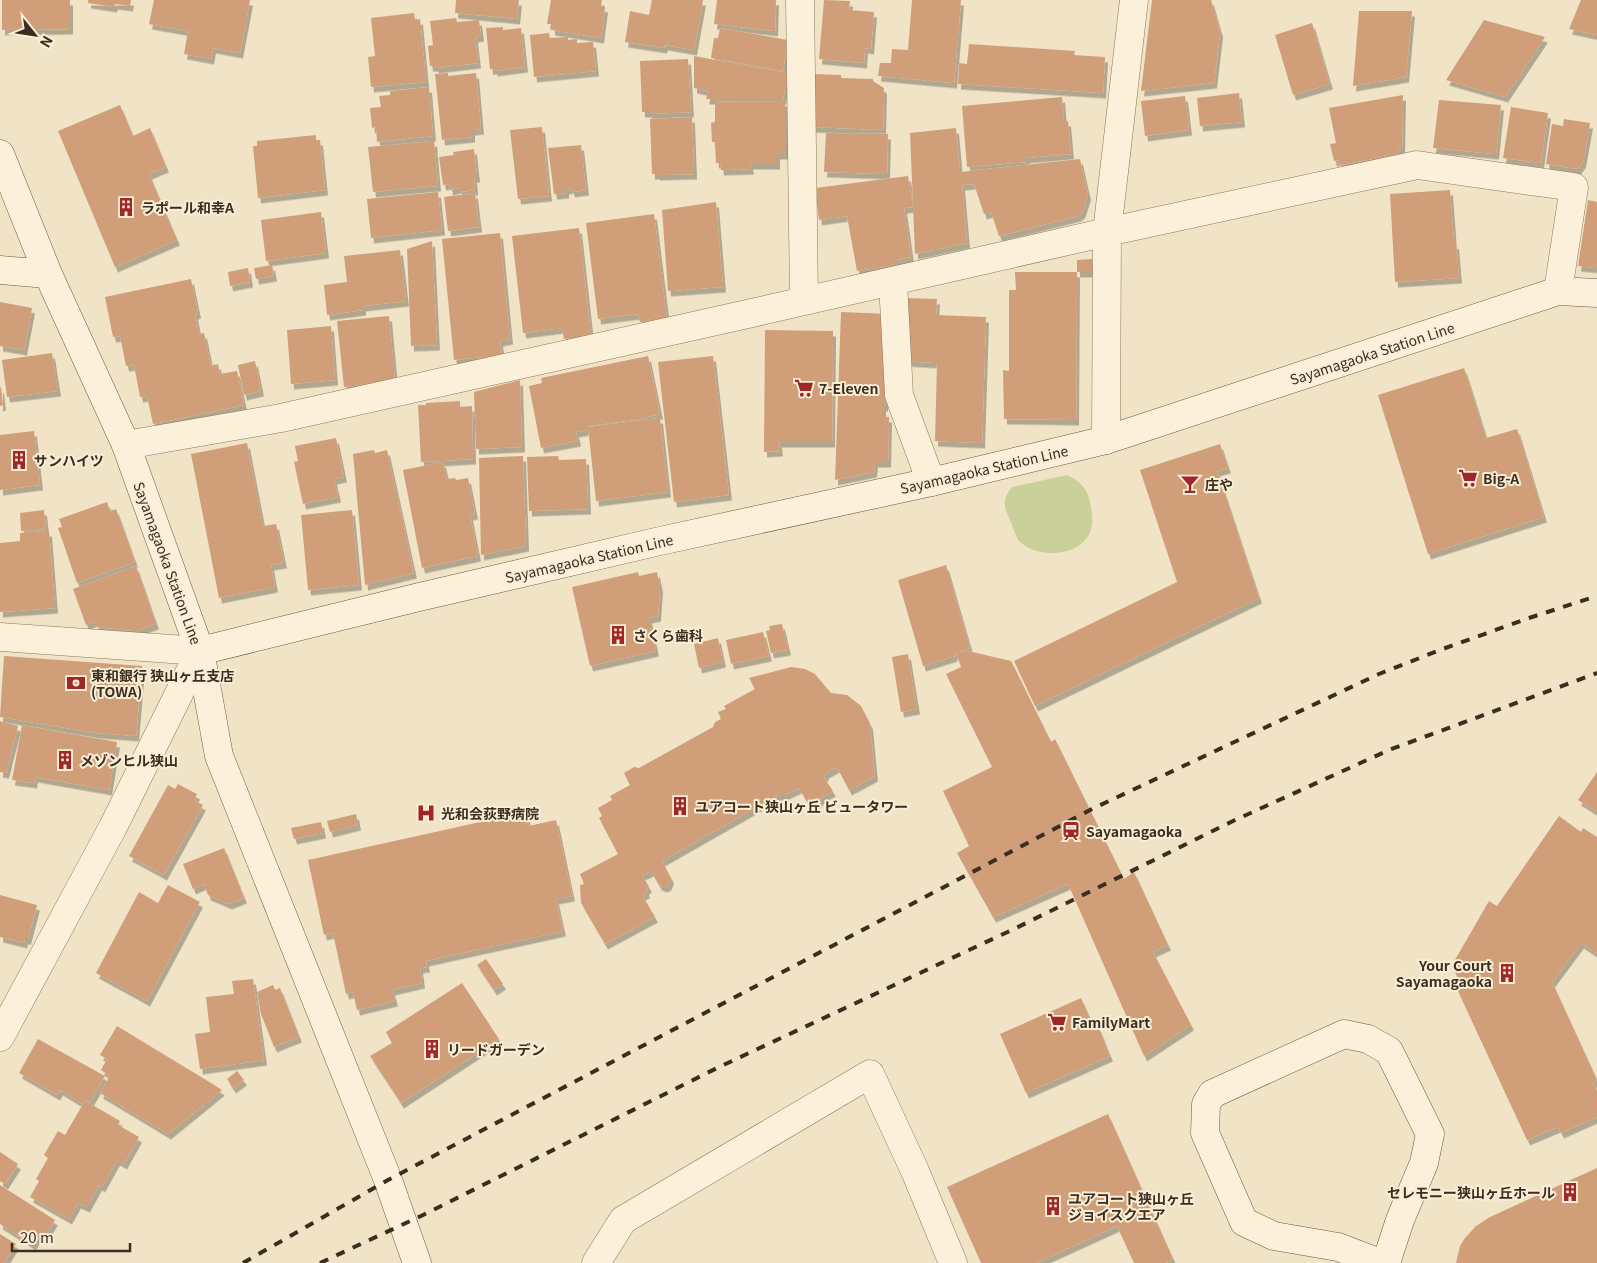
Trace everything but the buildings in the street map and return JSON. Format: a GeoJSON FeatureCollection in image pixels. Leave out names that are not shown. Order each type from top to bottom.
{"type":"FeatureCollection","features":[{"type":"Feature","properties":{"kind":"street"},"geometry":{"type":"LineString","coordinates":[[800,0],[804,300]]}},
{"type":"Feature","properties":{"kind":"street"},"geometry":{"type":"LineString","coordinates":[[1106,440],[1107,232],[1134,0]]}},
{"type":"Feature","properties":{"kind":"street","name":"Sayamagaoka Station Line"},"geometry":{"type":"LineString","coordinates":[[0,154],[48,274],[126,445],[200,651],[415,598],[696,533],[931,482],[1106,440],[1558,291]]}},
{"type":"Feature","properties":{"kind":"street"},"geometry":{"type":"LineString","coordinates":[[126,445],[281,418],[743,316],[804,300],[893,282],[1107,232],[1416,166],[1574,187],[1558,291],[1597,293]]}},
{"type":"Feature","properties":{"kind":"street"},"geometry":{"type":"LineString","coordinates":[[0,270],[48,274]]}},
{"type":"Feature","properties":{"kind":"street"},"geometry":{"type":"LineString","coordinates":[[893,282],[899,395],[931,482]]}},
{"type":"Feature","properties":{"kind":"street"},"geometry":{"type":"LineString","coordinates":[[0,637],[200,651]]}},
{"type":"Feature","properties":{"kind":"street"},"geometry":{"type":"LineString","coordinates":[[0,1037],[113,827],[200,651]]}},
{"type":"Feature","properties":{"kind":"street"},"geometry":{"type":"LineString","coordinates":[[200,651],[219,756],[388,1180],[417,1263]]}},
{"type":"Feature","properties":{"kind":"street"},"geometry":{"type":"LineString","coordinates":[[1380,1263],[1338,1247],[1274,1236],[1244,1222],[1205,1133],[1206,1104],[1212,1094],[1344,1034],[1368,1039],[1389,1051],[1430,1134],[1424,1162],[1400,1220],[1386,1263]]}},
{"type":"Feature","properties":{"kind":"street"},"geometry":{"type":"LineString","coordinates":[[596,1263],[623,1220],[870,1074],[915,1171],[953,1263]]}},
{"type":"Feature","properties":{"kind":"green space"},"geometry":{"type":"Polygon","coordinates":[[[1067,475],[1079,482],[1087,493],[1092,517],[1090,532],[1085,540],[1068,551],[1047,553],[1028,547],[1017,538],[1006,510],[1005,502],[1008,493],[1012,487],[1067,475]]]}},
{"type":"Feature","properties":{"kind":"railway"},"geometry":{"type":"LineString","coordinates":[[243,1263],[388,1180],[1092,809],[1379,674],[1529,618],[1597,596]]}},
{"type":"Feature","properties":{"kind":"railway"},"geometry":{"type":"LineString","coordinates":[[320,1263],[421,1216],[717,1068],[1014,929],[1233,821],[1389,750],[1597,673]]}},
{"type":"Feature","properties":{"kind":"place","name":"ラポール和幸A"},"geometry":{"type":"Point","coordinates":[126,207]}},
{"type":"Feature","properties":{"kind":"place","name":"7-Eleven"},"geometry":{"type":"Point","coordinates":[804,388]}},
{"type":"Feature","properties":{"kind":"place","name":"サンハイツ"},"geometry":{"type":"Point","coordinates":[19,460]}},
{"type":"Feature","properties":{"kind":"place","name":"Big-A"},"geometry":{"type":"Point","coordinates":[1468,478]}},
{"type":"Feature","properties":{"kind":"place","name":"庄や"},"geometry":{"type":"Point","coordinates":[1190,484]}},
{"type":"Feature","properties":{"kind":"place","name":"さくら歯科"},"geometry":{"type":"Point","coordinates":[618,635]}},
{"type":"Feature","properties":{"kind":"place","name":"東和銀行 狭山ヶ丘支店 (TOWA)"},"geometry":{"type":"Point","coordinates":[76,683]}},
{"type":"Feature","properties":{"kind":"place","name":"メゾンヒル狭山"},"geometry":{"type":"Point","coordinates":[65,760]}},
{"type":"Feature","properties":{"kind":"place","name":"ユアコート狭山ヶ丘 ビュータワー"},"geometry":{"type":"Point","coordinates":[680,806]}},
{"type":"Feature","properties":{"kind":"place","name":"光和会荻野病院"},"geometry":{"type":"Point","coordinates":[426,813]}},
{"type":"Feature","properties":{"kind":"place","name":"Sayamagaoka"},"geometry":{"type":"Point","coordinates":[1071,831]}},
{"type":"Feature","properties":{"kind":"place","name":"Your Court Sayamagaoka"},"geometry":{"type":"Point","coordinates":[1507,973]}},
{"type":"Feature","properties":{"kind":"place","name":"FamilyMart"},"geometry":{"type":"Point","coordinates":[1057,1022]}},
{"type":"Feature","properties":{"kind":"place","name":"リードガーデン"},"geometry":{"type":"Point","coordinates":[432,1049]}},
{"type":"Feature","properties":{"kind":"place","name":"セレモニー狭山ヶ丘ホール"},"geometry":{"type":"Point","coordinates":[1570,1192]}},
{"type":"Feature","properties":{"kind":"place","name":"ユアコート狭山ヶ丘 ジョイスクエア"},"geometry":{"type":"Point","coordinates":[1053,1206]}}]}
